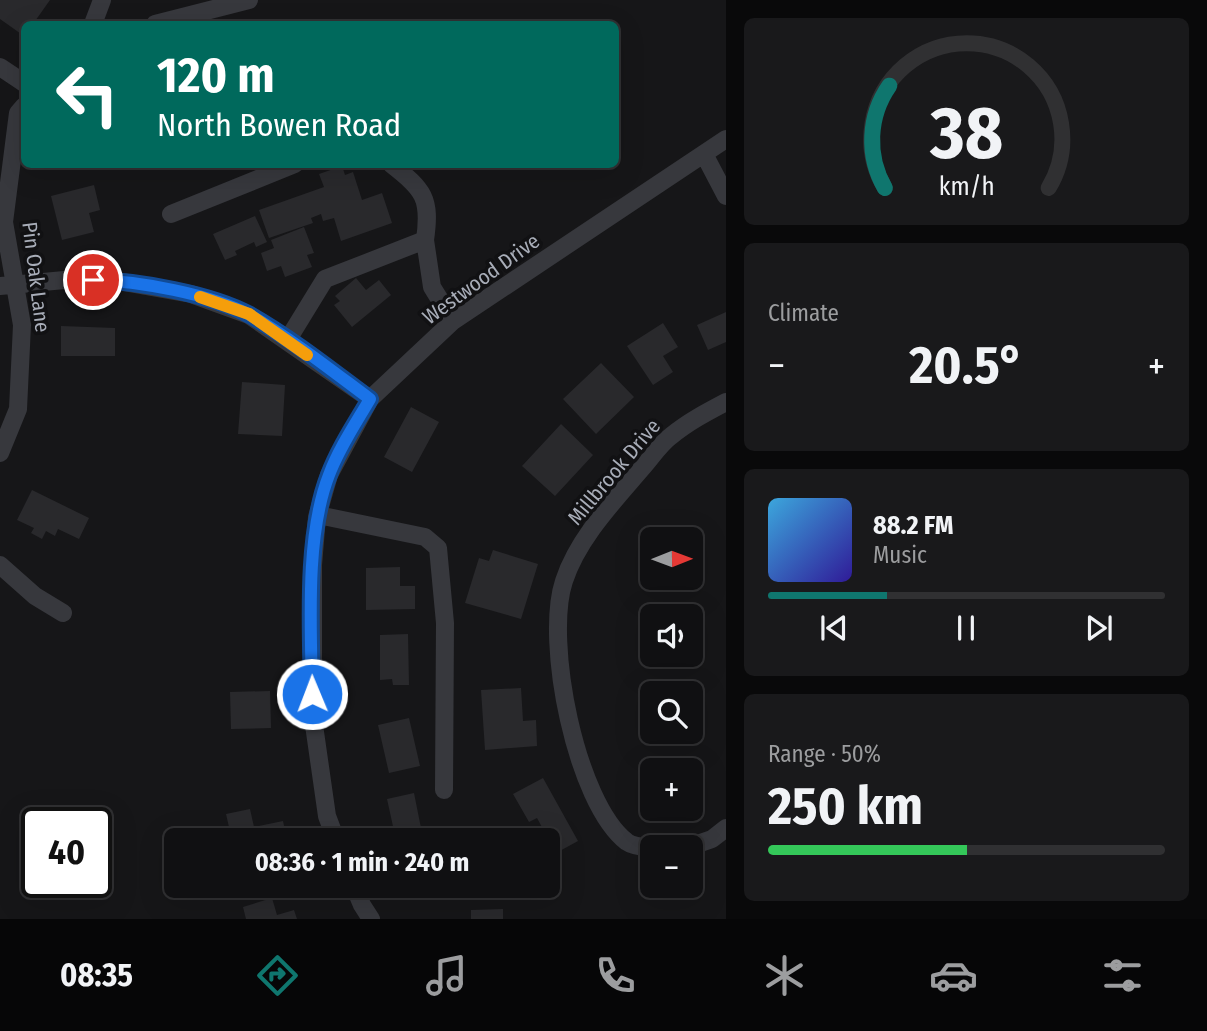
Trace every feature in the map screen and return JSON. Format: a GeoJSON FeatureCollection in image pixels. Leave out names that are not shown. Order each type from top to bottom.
{"type":"FeatureCollection","features":[{"type":"Feature","properties":{"kind":"street"},"geometry":{"type":"LineString","coordinates":[[94,21],[102,0]]}},
{"type":"Feature","properties":{"kind":"street"},"geometry":{"type":"LineString","coordinates":[[167,21],[249,0]]}},
{"type":"Feature","properties":{"kind":"street"},"geometry":{"type":"LineString","coordinates":[[0,67],[21,81]]}},
{"type":"Feature","properties":{"kind":"street","name":"Pin Oak Lane"},"geometry":{"type":"LineString","coordinates":[[0,453],[18,409],[22,325],[8,285],[4,222],[18,113],[21,110]]}},
{"type":"Feature","properties":{"kind":"street","name":"Westwood Drive"},"geometry":{"type":"LineString","coordinates":[[332,828],[327,816],[313,718],[311,645],[318,515],[329,475],[370,399],[453,321],[726,139]]}},
{"type":"Feature","properties":{"kind":"street"},"geometry":{"type":"LineString","coordinates":[[704,154],[726,196]]}},
{"type":"Feature","properties":{"kind":"street"},"geometry":{"type":"LineString","coordinates":[[171,214],[285,168]]}},
{"type":"Feature","properties":{"kind":"street"},"geometry":{"type":"LineString","coordinates":[[396,168],[418,186],[429,214],[425,240],[432,287],[453,321]]}},
{"type":"Feature","properties":{"kind":"street"},"geometry":{"type":"LineString","coordinates":[[287,341],[325,279],[425,240]]}},
{"type":"Feature","properties":{"kind":"street"},"geometry":{"type":"LineString","coordinates":[[8,285],[75,279],[112,280],[191,294],[249,314],[370,399]]}},
{"type":"Feature","properties":{"kind":"street","name":"Millbrook Drive"},"geometry":{"type":"LineString","coordinates":[[640,846],[630,844],[612,828],[580,759],[559,670],[558,609],[564,580],[582,546],[614,501],[669,438],[726,402]]}},
{"type":"Feature","properties":{"kind":"street"},"geometry":{"type":"LineString","coordinates":[[318,515],[425,537],[438,548],[444,623],[444,790]]}},
{"type":"Feature","properties":{"kind":"street"},"geometry":{"type":"LineString","coordinates":[[0,565],[35,596],[63,613]]}},
{"type":"Feature","properties":{"kind":"street"},"geometry":{"type":"LineString","coordinates":[[703,842],[726,828]]}},
{"type":"Feature","properties":{"kind":"street"},"geometry":{"type":"LineString","coordinates":[[359,898],[371,919]]}},
{"type":"Feature","properties":{"kind":"building"},"geometry":{"type":"Polygon","coordinates":[[[0,0],[50,0],[35,21],[21,21],[21,34],[0,19],[0,0]]]}},
{"type":"Feature","properties":{"kind":"building"},"geometry":{"type":"Polygon","coordinates":[[[336,168],[343,168],[345,175],[353,172],[362,200],[382,193],[392,223],[341,241],[334,218],[323,221],[321,214],[311,218],[313,223],[269,238],[259,210],[324,187],[319,174],[336,168]]]}},
{"type":"Feature","properties":{"kind":"building"},"geometry":{"type":"Polygon","coordinates":[[[94,185],[100,210],[89,213],[94,232],[62,240],[51,196],[94,185]]]}},
{"type":"Feature","properties":{"kind":"building"},"geometry":{"type":"Polygon","coordinates":[[[255,216],[267,242],[256,247],[254,242],[235,251],[237,255],[225,260],[213,234],[255,216]]]}},
{"type":"Feature","properties":{"kind":"building"},"geometry":{"type":"Polygon","coordinates":[[[304,227],[314,253],[307,255],[312,267],[285,277],[281,266],[267,271],[261,253],[274,248],[271,240],[304,227]]]}},
{"type":"Feature","properties":{"kind":"building"},"geometry":{"type":"Polygon","coordinates":[[[356,278],[366,290],[379,280],[391,295],[352,327],[334,305],[340,301],[335,296],[356,278]]]}},
{"type":"Feature","properties":{"kind":"building"},"geometry":{"type":"Polygon","coordinates":[[[726,312],[726,342],[708,350],[697,325],[726,312]]]}},
{"type":"Feature","properties":{"kind":"building"},"geometry":{"type":"Polygon","coordinates":[[[663,323],[678,347],[663,356],[673,372],[653,385],[627,346],[663,323]]]}},
{"type":"Feature","properties":{"kind":"building"},"geometry":{"type":"Polygon","coordinates":[[[61,326],[115,328],[115,356],[61,356],[61,326]]]}},
{"type":"Feature","properties":{"kind":"building"},"geometry":{"type":"Polygon","coordinates":[[[601,363],[634,397],[596,434],[563,399],[601,363]]]}},
{"type":"Feature","properties":{"kind":"building"},"geometry":{"type":"Polygon","coordinates":[[[242,382],[285,385],[282,436],[238,434],[242,382]]]}},
{"type":"Feature","properties":{"kind":"building"},"geometry":{"type":"Polygon","coordinates":[[[411,407],[439,422],[412,472],[384,457],[411,407]]]}},
{"type":"Feature","properties":{"kind":"building"},"geometry":{"type":"Polygon","coordinates":[[[561,424],[593,455],[555,496],[522,466],[561,424]]]}},
{"type":"Feature","properties":{"kind":"building"},"geometry":{"type":"Polygon","coordinates":[[[32,490],[89,518],[79,539],[58,529],[55,536],[46,531],[42,539],[31,533],[34,528],[17,520],[32,490]]]}},
{"type":"Feature","properties":{"kind":"building"},"geometry":{"type":"Polygon","coordinates":[[[493,550],[538,564],[521,619],[465,603],[479,558],[489,561],[493,550]]]}},
{"type":"Feature","properties":{"kind":"building"},"geometry":{"type":"Polygon","coordinates":[[[400,567],[400,586],[415,586],[415,609],[366,610],[366,568],[400,567]]]}},
{"type":"Feature","properties":{"kind":"building"},"geometry":{"type":"Polygon","coordinates":[[[408,634],[409,685],[393,685],[392,679],[380,680],[380,635],[408,634]]]}},
{"type":"Feature","properties":{"kind":"building"},"geometry":{"type":"Polygon","coordinates":[[[521,688],[523,721],[536,720],[537,746],[485,750],[481,690],[521,688]]]}},
{"type":"Feature","properties":{"kind":"building"},"geometry":{"type":"Polygon","coordinates":[[[270,691],[271,728],[231,729],[230,692],[270,691]]]}},
{"type":"Feature","properties":{"kind":"building"},"geometry":{"type":"Polygon","coordinates":[[[409,718],[420,766],[389,773],[378,725],[409,718]]]}},
{"type":"Feature","properties":{"kind":"building"},"geometry":{"type":"Polygon","coordinates":[[[543,778],[578,841],[560,851],[560,828],[542,828],[537,818],[529,822],[513,794],[543,778]]]}},
{"type":"Feature","properties":{"kind":"building"},"geometry":{"type":"Polygon","coordinates":[[[414,793],[421,828],[393,828],[387,799],[414,793]]]}},
{"type":"Feature","properties":{"kind":"building"},"geometry":{"type":"Polygon","coordinates":[[[250,809],[254,827],[283,821],[284,828],[229,828],[226,814],[250,809]]]}},
{"type":"Feature","properties":{"kind":"building"},"geometry":{"type":"Polygon","coordinates":[[[272,898],[277,915],[294,910],[297,919],[246,919],[243,907],[272,898]]]}},
{"type":"Feature","properties":{"kind":"building"},"geometry":{"type":"Polygon","coordinates":[[[503,909],[503,919],[471,919],[471,910],[503,909]]]}},
{"type":"Feature","properties":{"kind":"slow traffic"},"geometry":{"type":"LineString","coordinates":[[200,297],[249,314],[307,355]]}},
{"type":"Feature","properties":{"kind":"route"},"geometry":{"type":"LineString","coordinates":[[93,280],[112,280],[191,294],[249,314],[370,399],[329,475],[317,517],[313,565],[312,694]]}}]}
